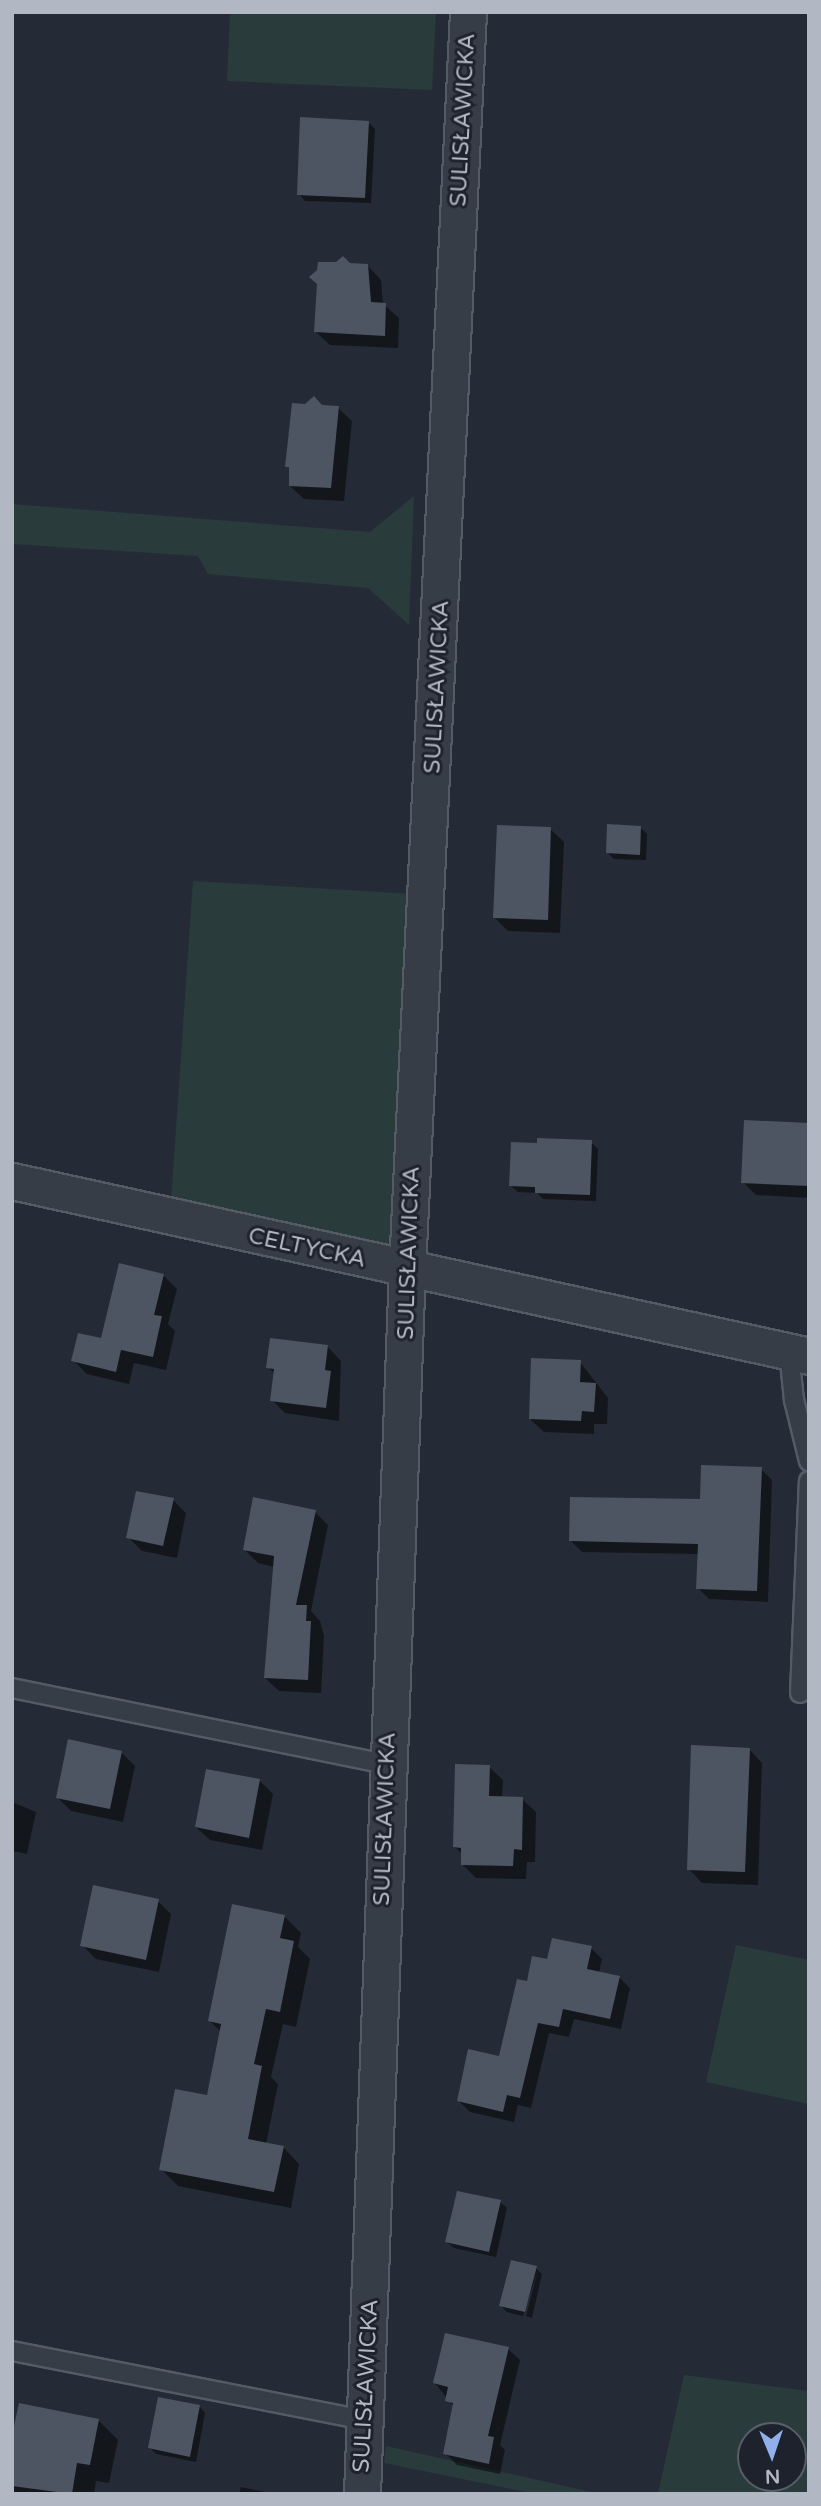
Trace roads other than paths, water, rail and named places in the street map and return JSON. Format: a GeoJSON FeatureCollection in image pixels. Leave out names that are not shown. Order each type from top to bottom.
{"type":"FeatureCollection","features":[{"type":"Feature","properties":{"kind":"street","name":"SULISŁAWICKA"},"geometry":{"type":"LineString","coordinates":[[362,2494],[386,1764],[402,1474],[407,1268],[468,12]]}},
{"type":"Feature","properties":{"kind":"street","name":"CELTYCKA"},"geometry":{"type":"LineString","coordinates":[[12,1181],[799,1354]]}},
{"type":"Feature","properties":{"kind":"lane"},"geometry":{"type":"LineString","coordinates":[[799,1354],[794,1400],[809,1461]]}},
{"type":"Feature","properties":{"kind":"lane"},"geometry":{"type":"LineString","coordinates":[[800,1693],[809,1481]]}},
{"type":"Feature","properties":{"kind":"lane"},"geometry":{"type":"LineString","coordinates":[[12,1688],[386,1764]]}},
{"type":"Feature","properties":{"kind":"lane"},"geometry":{"type":"LineString","coordinates":[[12,2351],[365,2420]]}}]}
